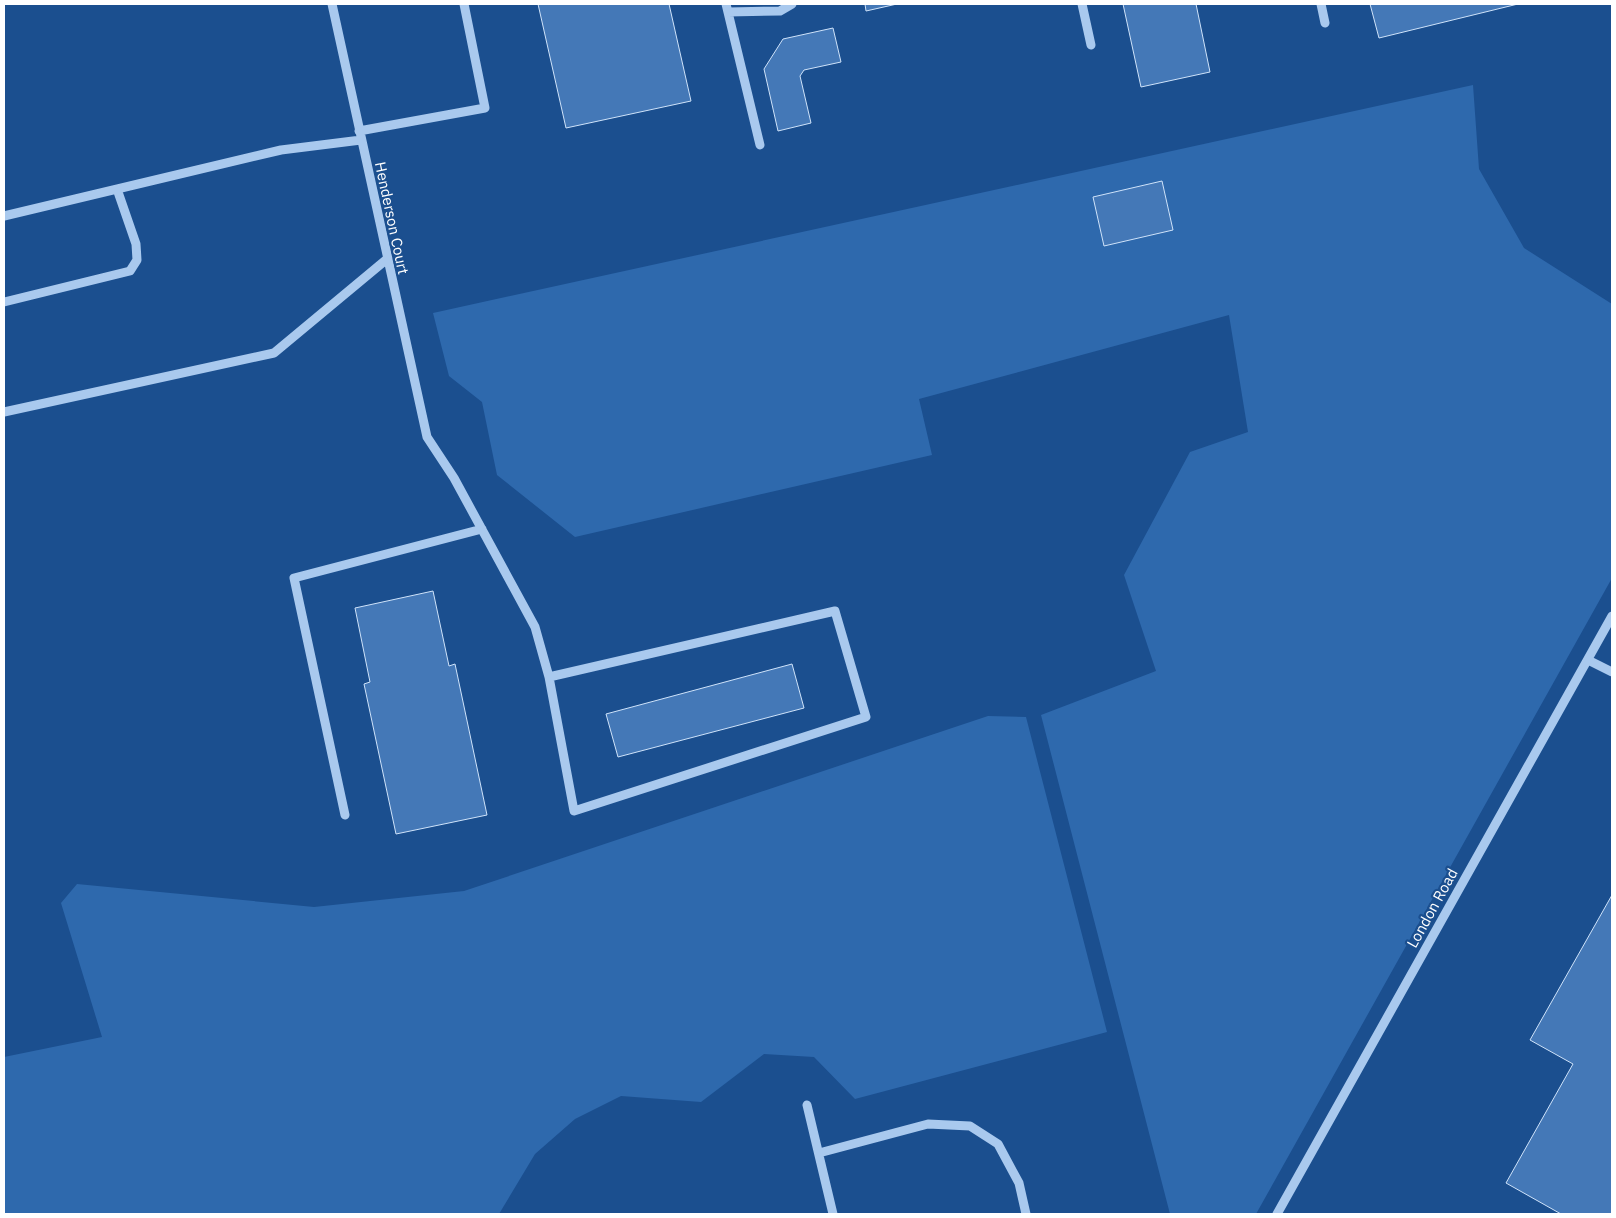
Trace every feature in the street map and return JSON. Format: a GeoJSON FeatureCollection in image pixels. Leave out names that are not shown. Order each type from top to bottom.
{"type":"FeatureCollection","features":[{"type":"Feature","properties":{"kind":"street","name":"Henderson Court"},"geometry":{"type":"LineString","coordinates":[[332,4],[427,437],[454,478],[482,529]]}},
{"type":"Feature","properties":{"kind":"street"},"geometry":{"type":"LineString","coordinates":[[4,216],[281,150],[360,136],[485,108],[464,4]]}},
{"type":"Feature","properties":{"kind":"street"},"geometry":{"type":"LineString","coordinates":[[760,145],[727,8],[780,10],[792,4]]}},
{"type":"Feature","properties":{"kind":"street"},"geometry":{"type":"LineString","coordinates":[[1082,4],[1091,45]]}},
{"type":"Feature","properties":{"kind":"street"},"geometry":{"type":"LineString","coordinates":[[1321,4],[1325,23]]}},
{"type":"Feature","properties":{"kind":"street"},"geometry":{"type":"LineString","coordinates":[[4,302],[130,271],[138,260],[136,244],[117,189]]}},
{"type":"Feature","properties":{"kind":"street"},"geometry":{"type":"LineString","coordinates":[[4,412],[274,353],[387,259]]}},
{"type":"Feature","properties":{"kind":"street"},"geometry":{"type":"LineString","coordinates":[[345,815],[294,578],[482,529],[535,627],[549,677],[574,811],[866,716],[835,611],[549,677]]}},
{"type":"Feature","properties":{"kind":"street","name":"London Road"},"geometry":{"type":"LineString","coordinates":[[1277,1214],[1612,616]]}},
{"type":"Feature","properties":{"kind":"street"},"geometry":{"type":"LineString","coordinates":[[1588,660],[1612,672]]}},
{"type":"Feature","properties":{"kind":"street"},"geometry":{"type":"LineString","coordinates":[[807,1105],[833,1214]]}},
{"type":"Feature","properties":{"kind":"street"},"geometry":{"type":"LineString","coordinates":[[818,1153],[928,1124],[970,1126],[998,1144],[1019,1183],[1026,1214]]}},
{"type":"Feature","properties":{"kind":"shaded area"},"geometry":{"type":"Polygon","coordinates":[[[1473,85],[1479,169],[1524,248],[1612,304],[1612,578],[1256,1214],[1170,1214],[1041,715],[1156,671],[1124,575],[1190,452],[1248,432],[1229,315],[919,399],[932,455],[575,537],[497,475],[482,402],[449,376],[433,313],[1473,85]]]}},
{"type":"Feature","properties":{"kind":"shaded area"},"geometry":{"type":"Polygon","coordinates":[[[988,716],[1026,717],[1107,1032],[855,1099],[814,1057],[764,1054],[701,1102],[621,1096],[575,1119],[535,1154],[499,1214],[4,1214],[4,1057],[102,1037],[61,903],[77,884],[314,907],[464,891],[988,716]]]}},
{"type":"Feature","properties":{"kind":"building"},"geometry":{"type":"Polygon","coordinates":[[[538,4],[669,4],[691,101],[566,128],[538,4]]]}},
{"type":"Feature","properties":{"kind":"building"},"geometry":{"type":"Polygon","coordinates":[[[865,4],[897,4],[866,11],[865,4]]]}},
{"type":"Feature","properties":{"kind":"building"},"geometry":{"type":"Polygon","coordinates":[[[1123,4],[1196,4],[1210,72],[1141,87],[1123,4]]]}},
{"type":"Feature","properties":{"kind":"building"},"geometry":{"type":"Polygon","coordinates":[[[1370,4],[1518,4],[1379,38],[1370,4]]]}},
{"type":"Feature","properties":{"kind":"building"},"geometry":{"type":"Polygon","coordinates":[[[833,28],[841,62],[804,70],[800,76],[811,123],[778,131],[764,69],[783,39],[833,28]]]}},
{"type":"Feature","properties":{"kind":"building"},"geometry":{"type":"Polygon","coordinates":[[[1162,181],[1173,230],[1104,246],[1093,197],[1162,181]]]}},
{"type":"Feature","properties":{"kind":"building"},"geometry":{"type":"Polygon","coordinates":[[[433,591],[449,666],[455,664],[487,815],[396,834],[364,684],[370,682],[355,608],[433,591]]]}},
{"type":"Feature","properties":{"kind":"building"},"geometry":{"type":"Polygon","coordinates":[[[792,664],[804,708],[618,757],[606,714],[792,664]]]}},
{"type":"Feature","properties":{"kind":"building"},"geometry":{"type":"Polygon","coordinates":[[[1612,895],[1612,1214],[1561,1214],[1506,1183],[1573,1064],[1530,1040],[1612,895]]]}}]}
